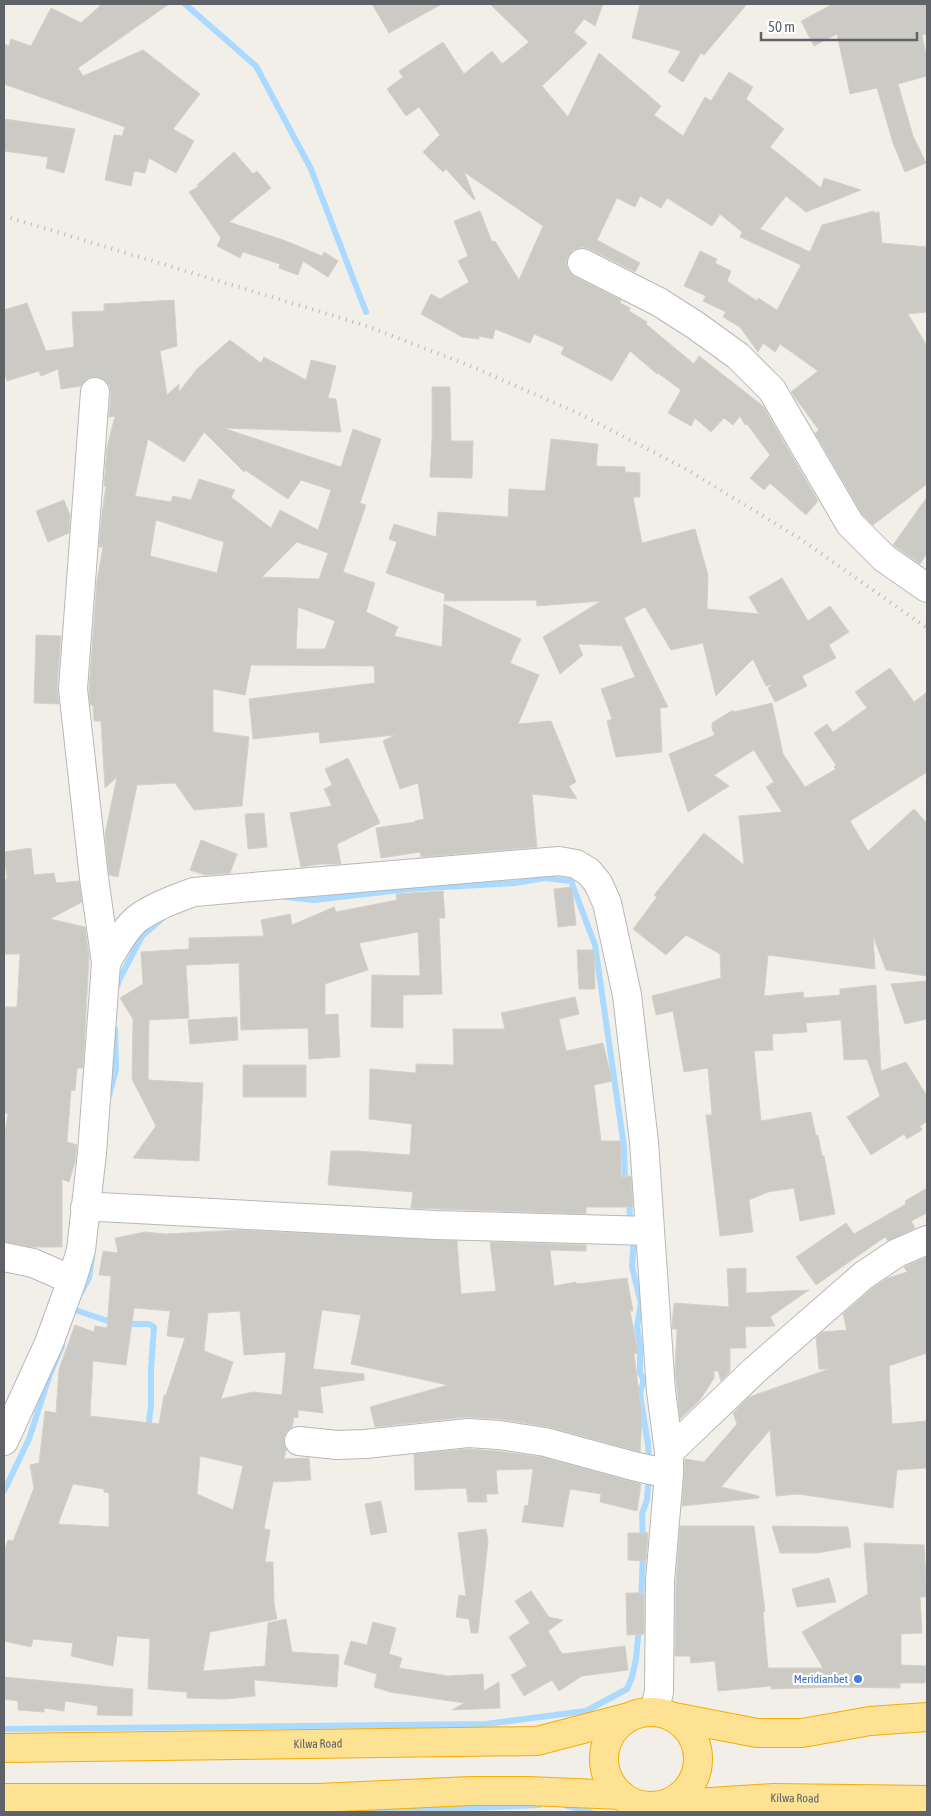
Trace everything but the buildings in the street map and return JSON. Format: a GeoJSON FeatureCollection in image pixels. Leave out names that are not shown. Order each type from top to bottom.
{"type":"FeatureCollection","features":[{"type":"Feature","properties":{"kind":"highway","name":"Kilwa Road"},"geometry":{"type":"LineString","coordinates":[[4,1748],[537,1741],[652,1715],[757,1733],[802,1733],[870,1721],[927,1716]]}},
{"type":"Feature","properties":{"kind":"highway"},"geometry":{"type":"LineString","coordinates":[[652,1715],[687,1728],[695,1741],[699,1756],[697,1772],[690,1787],[679,1798],[657,1808],[630,1801],[621,1795],[611,1783],[605,1769],[604,1754],[608,1739],[617,1726],[652,1715]]}},
{"type":"Feature","properties":{"kind":"highway"},"geometry":{"type":"LineString","coordinates":[[4,1798],[96,1805],[471,1791],[528,1791],[621,1795]]}},
{"type":"Feature","properties":{"kind":"highway","name":"Kilwa Road"},"geometry":{"type":"LineString","coordinates":[[657,1808],[773,1798],[927,1800]]}},
{"type":"Feature","properties":{"kind":"street"},"geometry":{"type":"LineString","coordinates":[[582,263],[659,302],[738,356],[772,390],[850,524],[884,558],[927,588]]}},
{"type":"Feature","properties":{"kind":"street"},"geometry":{"type":"LineString","coordinates":[[4,1441],[49,1343],[72,1280],[80,1250],[92,1153],[106,963],[94,878],[73,689],[96,392]]}},
{"type":"Feature","properties":{"kind":"street"},"geometry":{"type":"LineString","coordinates":[[106,963],[117,944],[136,919],[162,904],[194,892],[559,861],[576,864],[589,872],[598,883],[607,904],[627,995],[644,1142],[661,1391],[669,1463],[660,1581],[660,1692],[652,1715]]}},
{"type":"Feature","properties":{"kind":"street"},"geometry":{"type":"LineString","coordinates":[[85,1208],[100,1207],[436,1226],[650,1231]]}},
{"type":"Feature","properties":{"kind":"street"},"geometry":{"type":"LineString","coordinates":[[299,1441],[337,1445],[365,1444],[468,1433],[499,1435],[545,1442],[633,1466],[669,1463],[755,1370],[864,1275],[896,1253],[927,1240]]}},
{"type":"Feature","properties":{"kind":"street"},"geometry":{"type":"LineString","coordinates":[[4,1257],[33,1263],[72,1280]]}},
{"type":"Feature","properties":{"kind":"waterway"},"geometry":{"type":"LineString","coordinates":[[185,4],[256,66],[311,169],[366,312]]}},
{"type":"Feature","properties":{"kind":"waterway"},"geometry":{"type":"LineString","coordinates":[[286,897],[314,900],[409,889],[515,883],[544,878],[571,881],[595,945],[624,1147],[625,1183]]}},
{"type":"Feature","properties":{"kind":"waterway"},"geometry":{"type":"LineString","coordinates":[[117,987],[142,936],[163,918]]}},
{"type":"Feature","properties":{"kind":"waterway"},"geometry":{"type":"LineString","coordinates":[[109,1096],[116,1069],[115,1029]]}},
{"type":"Feature","properties":{"kind":"waterway"},"geometry":{"type":"LineString","coordinates":[[629,1200],[632,1225]]}},
{"type":"Feature","properties":{"kind":"waterway"},"geometry":{"type":"LineString","coordinates":[[634,1237],[632,1267],[641,1303],[637,1327],[640,1345],[640,1373],[643,1378],[640,1391],[649,1463]]}},
{"type":"Feature","properties":{"kind":"waterway"},"geometry":{"type":"LineString","coordinates":[[80,1294],[89,1278],[92,1257]]}},
{"type":"Feature","properties":{"kind":"waterway"},"geometry":{"type":"LineString","coordinates":[[75,1310],[114,1323]]}},
{"type":"Feature","properties":{"kind":"waterway"},"geometry":{"type":"LineString","coordinates":[[124,1324],[149,1324],[154,1327],[151,1405],[148,1430]]}},
{"type":"Feature","properties":{"kind":"waterway"},"geometry":{"type":"LineString","coordinates":[[4,1491],[29,1439],[50,1374],[62,1346]]}},
{"type":"Feature","properties":{"kind":"waterway"},"geometry":{"type":"LineString","coordinates":[[643,1542],[642,1514],[647,1500],[649,1475]]}},
{"type":"Feature","properties":{"kind":"waterway"},"geometry":{"type":"LineString","coordinates":[[641,1602],[643,1554]]}},
{"type":"Feature","properties":{"kind":"waterway"},"geometry":{"type":"LineString","coordinates":[[4,1729],[486,1724],[586,1711],[627,1689],[636,1659],[639,1626]]}},
{"type":"Feature","properties":{"kind":"waterway"},"geometry":{"type":"LineString","coordinates":[[322,1811],[384,1812],[539,1805]]}},
{"type":"Feature","properties":{"kind":"waterway"},"geometry":{"type":"LineString","coordinates":[[564,1805],[590,1812]]}},
{"type":"Feature","properties":{"kind":"waterway"},"geometry":{"type":"LineString","coordinates":[[41,1812],[62,1811]]}},
{"type":"Feature","properties":{"kind":"railway"},"geometry":{"type":"LineString","coordinates":[[4,216],[364,325],[468,365],[578,413],[686,469],[799,538],[927,628]]}},
{"type":"Feature","properties":{"kind":"place","name":"Meridianbet"},"geometry":{"type":"Point","coordinates":[858,1679]}}]}
